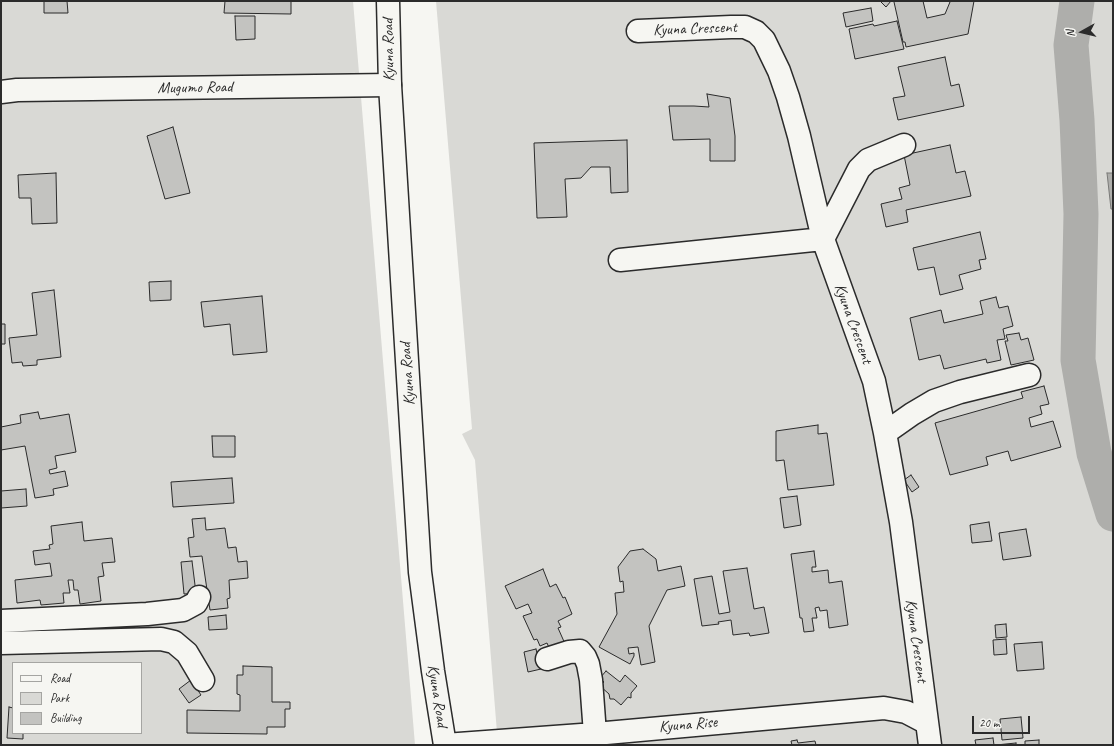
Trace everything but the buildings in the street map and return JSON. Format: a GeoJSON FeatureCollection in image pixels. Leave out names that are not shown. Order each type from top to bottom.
{"type":"FeatureCollection","features":[{"type":"Feature","properties":{"kind":"street","name":"Kyuna Road"},"geometry":{"type":"LineString","coordinates":[[388,1],[390,85],[420,572],[433,671],[445,745]]}},
{"type":"Feature","properties":{"kind":"street","name":"Kyuna Crescent"},"geometry":{"type":"LineString","coordinates":[[638,31],[745,27],[756,32],[764,40],[779,70],[794,115],[823,239],[874,381],[901,522],[930,745]]}},
{"type":"Feature","properties":{"kind":"street","name":"Mugumo Road"},"geometry":{"type":"LineString","coordinates":[[1,92],[17,90],[390,85]]}},
{"type":"Feature","properties":{"kind":"street"},"geometry":{"type":"LineString","coordinates":[[620,260],[823,239],[859,169],[868,160],[904,144]]}},
{"type":"Feature","properties":{"kind":"street"},"geometry":{"type":"LineString","coordinates":[[885,433],[934,401],[960,392],[1029,375]]}},
{"type":"Feature","properties":{"kind":"street"},"geometry":{"type":"LineString","coordinates":[[1,621],[147,614],[183,610],[196,603],[199,597]]}},
{"type":"Feature","properties":{"kind":"street"},"geometry":{"type":"LineString","coordinates":[[1,643],[161,639],[174,642],[187,653],[203,680]]}},
{"type":"Feature","properties":{"kind":"street"},"geometry":{"type":"LineString","coordinates":[[547,659],[569,652],[580,651],[585,657],[591,680],[595,734]]}},
{"type":"Feature","properties":{"kind":"street","name":"Kyuna Rise"},"geometry":{"type":"LineString","coordinates":[[445,745],[595,734],[884,708],[906,712],[927,723]]}},
{"type":"Feature","properties":{"kind":"green space"},"geometry":{"type":"Polygon","coordinates":[[[1,1],[353,1],[415,745],[1,745],[1,1]]]}},
{"type":"Feature","properties":{"kind":"green space"},"geometry":{"type":"Polygon","coordinates":[[[436,1],[1113,1],[1113,745],[498,745],[475,460],[462,434],[472,429],[436,1]]]}},
{"type":"Feature","properties":{"kind":"shaded area"},"geometry":{"type":"Polygon","coordinates":[[[1107,173],[1113,173],[1113,209],[1111,209],[1107,173]]]}},
{"type":"Feature","properties":{"kind":"waterway"},"geometry":{"type":"LineString","coordinates":[[1077,1],[1071,45],[1077,120],[1081,214],[1078,360],[1094,453],[1113,514]]}}]}
